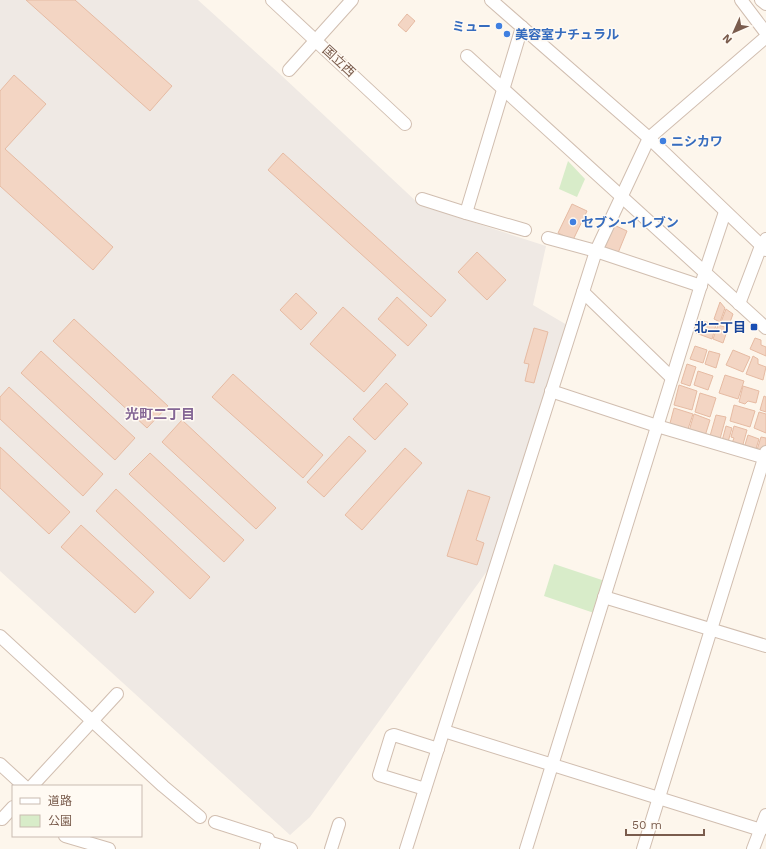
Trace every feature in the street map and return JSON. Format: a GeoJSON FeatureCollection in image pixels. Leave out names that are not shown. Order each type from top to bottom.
{"type":"FeatureCollection","features":[{"type":"Feature","properties":{"kind":"street","name":"国立西"},"geometry":{"type":"LineString","coordinates":[[272,0],[405,124]]}},
{"type":"Feature","properties":{"kind":"street"},"geometry":{"type":"LineString","coordinates":[[289,70],[352,0]]}},
{"type":"Feature","properties":{"kind":"street"},"geometry":{"type":"LineString","coordinates":[[491,0],[649,138],[725,212],[764,245],[739,304]]}},
{"type":"Feature","properties":{"kind":"street"},"geometry":{"type":"LineString","coordinates":[[741,0],[766,33]]}},
{"type":"Feature","properties":{"kind":"street"},"geometry":{"type":"LineString","coordinates":[[762,0],[766,4]]}},
{"type":"Feature","properties":{"kind":"street"},"geometry":{"type":"LineString","coordinates":[[466,213],[522,27]]}},
{"type":"Feature","properties":{"kind":"street"},"geometry":{"type":"LineString","coordinates":[[406,849],[596,251],[649,138],[766,37]]}},
{"type":"Feature","properties":{"kind":"street"},"geometry":{"type":"LineString","coordinates":[[467,56],[766,328]]}},
{"type":"Feature","properties":{"kind":"street"},"geometry":{"type":"LineString","coordinates":[[422,199],[525,230]]}},
{"type":"Feature","properties":{"kind":"street"},"geometry":{"type":"LineString","coordinates":[[526,849],[725,212]]}},
{"type":"Feature","properties":{"kind":"street"},"geometry":{"type":"LineString","coordinates":[[548,238],[596,251],[701,286]]}},
{"type":"Feature","properties":{"kind":"street"},"geometry":{"type":"LineString","coordinates":[[583,292],[672,378]]}},
{"type":"Feature","properties":{"kind":"street"},"geometry":{"type":"LineString","coordinates":[[551,391],[657,426],[765,456],[643,849]]}},
{"type":"Feature","properties":{"kind":"street"},"geometry":{"type":"LineString","coordinates":[[604,597],[766,646]]}},
{"type":"Feature","properties":{"kind":"street"},"geometry":{"type":"LineString","coordinates":[[0,636],[163,786],[200,817]]}},
{"type":"Feature","properties":{"kind":"street"},"geometry":{"type":"LineString","coordinates":[[33,785],[117,694]]}},
{"type":"Feature","properties":{"kind":"street"},"geometry":{"type":"LineString","coordinates":[[444,731],[761,830]]}},
{"type":"Feature","properties":{"kind":"street"},"geometry":{"type":"LineString","coordinates":[[425,789],[379,775],[391,736],[394,735],[438,749]]}},
{"type":"Feature","properties":{"kind":"street"},"geometry":{"type":"LineString","coordinates":[[0,764],[23,785]]}},
{"type":"Feature","properties":{"kind":"street"},"geometry":{"type":"LineString","coordinates":[[5,820],[12,809]]}},
{"type":"Feature","properties":{"kind":"street"},"geometry":{"type":"LineString","coordinates":[[753,849],[766,815]]}},
{"type":"Feature","properties":{"kind":"street"},"geometry":{"type":"LineString","coordinates":[[215,822],[268,839],[267,845],[292,849]]}},
{"type":"Feature","properties":{"kind":"street"},"geometry":{"type":"LineString","coordinates":[[331,849],[339,824]]}},
{"type":"Feature","properties":{"kind":"street"},"geometry":{"type":"LineString","coordinates":[[68,837],[109,849]]}},
{"type":"Feature","properties":{"kind":"shaded area"},"geometry":{"type":"Polygon","coordinates":[[[0,0],[198,0],[420,205],[546,246],[533,305],[567,325],[490,567],[310,817],[290,835],[0,571],[0,0]]]}},
{"type":"Feature","properties":{"kind":"green space"},"geometry":{"type":"Polygon","coordinates":[[[568,161],[585,179],[577,197],[559,189],[568,161]]]}},
{"type":"Feature","properties":{"kind":"green space"},"geometry":{"type":"Polygon","coordinates":[[[554,564],[605,581],[594,613],[544,596],[554,564]]]}},
{"type":"Feature","properties":{"kind":"building"},"geometry":{"type":"Polygon","coordinates":[[[26,0],[75,0],[172,86],[150,111],[26,0]]]}},
{"type":"Feature","properties":{"kind":"building"},"geometry":{"type":"Polygon","coordinates":[[[407,14],[415,21],[406,32],[398,25],[407,14]]]}},
{"type":"Feature","properties":{"kind":"building"},"geometry":{"type":"Polygon","coordinates":[[[14,75],[46,104],[5,149],[113,247],[93,270],[0,186],[0,91],[14,75]]]}},
{"type":"Feature","properties":{"kind":"building"},"geometry":{"type":"Polygon","coordinates":[[[283,153],[446,300],[431,317],[268,170],[283,153]]]}},
{"type":"Feature","properties":{"kind":"building","name":"セブン-イレブン"},"geometry":{"type":"Polygon","coordinates":[[[572,204],[587,211],[573,240],[558,233],[572,204]]]}},
{"type":"Feature","properties":{"kind":"building"},"geometry":{"type":"Polygon","coordinates":[[[614,225],[627,231],[618,253],[605,247],[614,225]]]}},
{"type":"Feature","properties":{"kind":"building"},"geometry":{"type":"Polygon","coordinates":[[[477,252],[506,280],[487,300],[458,272],[477,252]]]}},
{"type":"Feature","properties":{"kind":"building"},"geometry":{"type":"Polygon","coordinates":[[[296,293],[317,313],[301,330],[280,310],[296,293]]]}},
{"type":"Feature","properties":{"kind":"building"},"geometry":{"type":"Polygon","coordinates":[[[397,297],[427,325],[408,346],[378,319],[397,297]]]}},
{"type":"Feature","properties":{"kind":"building"},"geometry":{"type":"Polygon","coordinates":[[[720,302],[725,308],[720,322],[714,319],[720,302]]]}},
{"type":"Feature","properties":{"kind":"building"},"geometry":{"type":"Polygon","coordinates":[[[343,307],[396,355],[364,392],[310,344],[343,307]]]}},
{"type":"Feature","properties":{"kind":"building"},"geometry":{"type":"Polygon","coordinates":[[[726,309],[733,314],[729,325],[721,322],[726,309]]]}},
{"type":"Feature","properties":{"kind":"building"},"geometry":{"type":"Polygon","coordinates":[[[74,319],[168,406],[147,428],[53,341],[74,319]]]}},
{"type":"Feature","properties":{"kind":"building"},"geometry":{"type":"Polygon","coordinates":[[[700,320],[716,325],[712,339],[696,333],[700,320]]]}},
{"type":"Feature","properties":{"kind":"building"},"geometry":{"type":"Polygon","coordinates":[[[718,325],[728,328],[723,343],[713,339],[718,325]]]}},
{"type":"Feature","properties":{"kind":"building"},"geometry":{"type":"Polygon","coordinates":[[[534,328],[548,332],[534,383],[525,381],[529,364],[524,363],[534,328]]]}},
{"type":"Feature","properties":{"kind":"building"},"geometry":{"type":"Polygon","coordinates":[[[755,338],[761,340],[761,345],[766,347],[766,356],[750,349],[755,338]]]}},
{"type":"Feature","properties":{"kind":"building"},"geometry":{"type":"Polygon","coordinates":[[[695,346],[707,350],[703,363],[690,359],[695,346]]]}},
{"type":"Feature","properties":{"kind":"building"},"geometry":{"type":"Polygon","coordinates":[[[733,350],[750,357],[743,372],[726,365],[733,350]]]}},
{"type":"Feature","properties":{"kind":"building"},"geometry":{"type":"Polygon","coordinates":[[[41,351],[135,438],[115,460],[21,373],[41,351]]]}},
{"type":"Feature","properties":{"kind":"building"},"geometry":{"type":"Polygon","coordinates":[[[709,351],[720,354],[716,368],[705,364],[709,351]]]}},
{"type":"Feature","properties":{"kind":"building"},"geometry":{"type":"Polygon","coordinates":[[[753,356],[758,359],[758,364],[766,367],[763,380],[746,374],[753,356]]]}},
{"type":"Feature","properties":{"kind":"building"},"geometry":{"type":"Polygon","coordinates":[[[687,364],[696,367],[690,386],[681,383],[687,364]]]}},
{"type":"Feature","properties":{"kind":"building"},"geometry":{"type":"Polygon","coordinates":[[[698,371],[713,376],[708,390],[694,385],[698,371]]]}},
{"type":"Feature","properties":{"kind":"building"},"geometry":{"type":"Polygon","coordinates":[[[233,374],[323,455],[303,478],[212,397],[233,374]]]}},
{"type":"Feature","properties":{"kind":"building"},"geometry":{"type":"Polygon","coordinates":[[[725,375],[744,381],[738,399],[719,393],[725,375]]]}},
{"type":"Feature","properties":{"kind":"building"},"geometry":{"type":"Polygon","coordinates":[[[386,383],[408,404],[375,440],[353,419],[386,383]]]}},
{"type":"Feature","properties":{"kind":"building"},"geometry":{"type":"Polygon","coordinates":[[[679,385],[697,391],[692,410],[674,405],[679,385]]]}},
{"type":"Feature","properties":{"kind":"building"},"geometry":{"type":"Polygon","coordinates":[[[743,386],[759,391],[756,403],[748,401],[745,404],[739,402],[743,386]]]}},
{"type":"Feature","properties":{"kind":"building"},"geometry":{"type":"Polygon","coordinates":[[[9,387],[103,474],[83,496],[0,419],[0,397],[9,387]]]}},
{"type":"Feature","properties":{"kind":"building"},"geometry":{"type":"Polygon","coordinates":[[[700,393],[716,398],[710,417],[695,412],[700,393]]]}},
{"type":"Feature","properties":{"kind":"building"},"geometry":{"type":"Polygon","coordinates":[[[764,396],[766,397],[766,412],[760,410],[764,396]]]}},
{"type":"Feature","properties":{"kind":"building"},"geometry":{"type":"Polygon","coordinates":[[[734,405],[755,411],[750,427],[730,421],[734,405]]]}},
{"type":"Feature","properties":{"kind":"building"},"geometry":{"type":"Polygon","coordinates":[[[674,408],[693,414],[687,432],[669,427],[674,408]]]}},
{"type":"Feature","properties":{"kind":"building"},"geometry":{"type":"Polygon","coordinates":[[[759,412],[766,414],[766,433],[754,428],[759,412]]]}},
{"type":"Feature","properties":{"kind":"building"},"geometry":{"type":"Polygon","coordinates":[[[694,414],[710,420],[705,436],[689,431],[694,414]]]}},
{"type":"Feature","properties":{"kind":"building"},"geometry":{"type":"Polygon","coordinates":[[[716,415],[726,417],[720,439],[710,436],[716,415]]]}},
{"type":"Feature","properties":{"kind":"building"},"geometry":{"type":"Polygon","coordinates":[[[182,420],[276,508],[256,529],[162,442],[182,420]]]}},
{"type":"Feature","properties":{"kind":"building"},"geometry":{"type":"Polygon","coordinates":[[[726,426],[732,428],[728,442],[722,441],[726,426]]]}},
{"type":"Feature","properties":{"kind":"building"},"geometry":{"type":"Polygon","coordinates":[[[734,426],[747,430],[742,448],[732,443],[734,438],[731,437],[734,426]]]}},
{"type":"Feature","properties":{"kind":"building"},"geometry":{"type":"Polygon","coordinates":[[[748,435],[759,439],[755,452],[744,448],[748,435]]]}},
{"type":"Feature","properties":{"kind":"building"},"geometry":{"type":"Polygon","coordinates":[[[349,436],[366,451],[324,497],[307,482],[349,436]]]}},
{"type":"Feature","properties":{"kind":"building"},"geometry":{"type":"Polygon","coordinates":[[[761,437],[766,438],[766,448],[756,453],[761,437]]]}},
{"type":"Feature","properties":{"kind":"building"},"geometry":{"type":"Polygon","coordinates":[[[0,447],[70,512],[49,534],[0,488],[0,447]]]}},
{"type":"Feature","properties":{"kind":"building"},"geometry":{"type":"Polygon","coordinates":[[[405,448],[422,463],[362,530],[345,515],[405,448]]]}},
{"type":"Feature","properties":{"kind":"building"},"geometry":{"type":"Polygon","coordinates":[[[150,453],[244,540],[224,562],[129,474],[150,453]]]}},
{"type":"Feature","properties":{"kind":"building"},"geometry":{"type":"Polygon","coordinates":[[[116,489],[210,577],[190,599],[96,511],[116,489]]]}},
{"type":"Feature","properties":{"kind":"building"},"geometry":{"type":"Polygon","coordinates":[[[468,490],[490,497],[476,540],[484,543],[477,565],[447,556],[468,490]]]}},
{"type":"Feature","properties":{"kind":"building"},"geometry":{"type":"Polygon","coordinates":[[[81,525],[154,592],[135,613],[61,547],[81,525]]]}},
{"type":"Feature","properties":{"kind":"place","name":"ミュー"},"geometry":{"type":"Point","coordinates":[499,26]}},
{"type":"Feature","properties":{"kind":"place","name":"美容室ナチュラル"},"geometry":{"type":"Point","coordinates":[507,34]}},
{"type":"Feature","properties":{"kind":"place","name":"ニシカワ"},"geometry":{"type":"Point","coordinates":[663,141]}},
{"type":"Feature","properties":{"kind":"place","name":"セブン-イレブン"},"geometry":{"type":"Point","coordinates":[573,222]}},
{"type":"Feature","properties":{"kind":"place","name":"北二丁目"},"geometry":{"type":"Point","coordinates":[754,327]}},
{"type":"Feature","properties":{"kind":"district","name":"光町二丁目"},"geometry":{"type":"Point","coordinates":[160,414]}}]}
